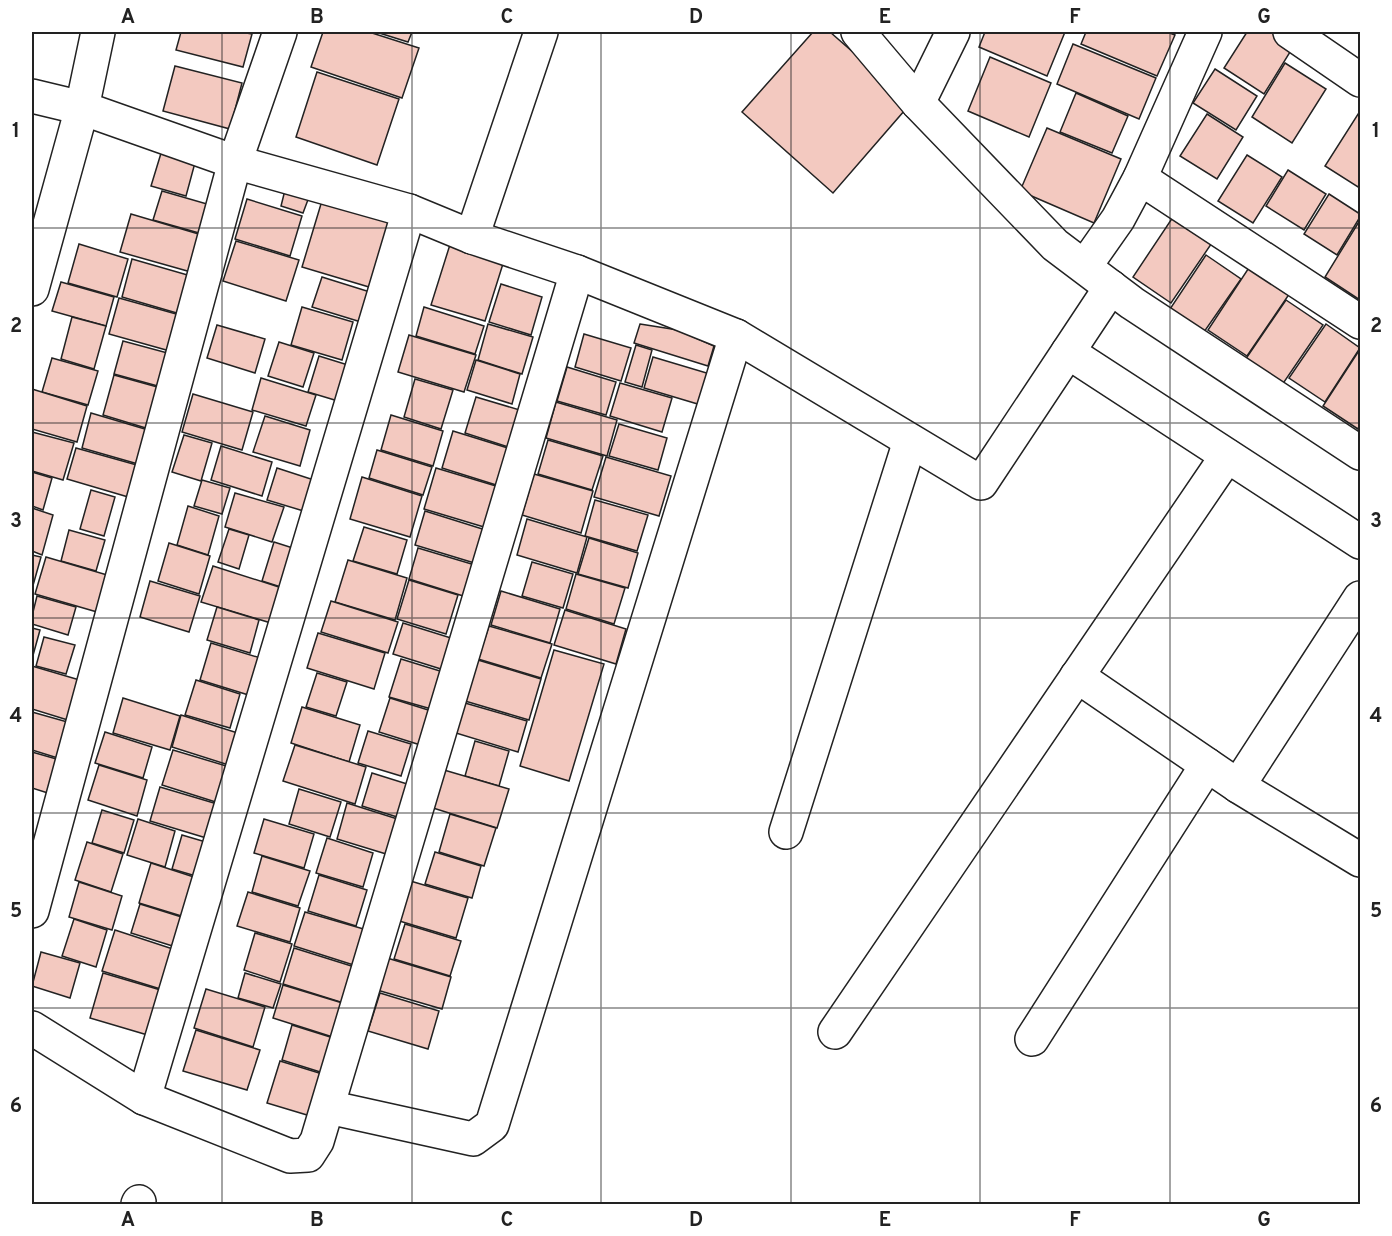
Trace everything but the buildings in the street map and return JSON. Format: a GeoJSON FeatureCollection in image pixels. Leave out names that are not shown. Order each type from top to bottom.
{"type":"FeatureCollection","features":[{"type":"Feature","properties":{"kind":"street"},"geometry":{"type":"LineString","coordinates":[[32,289],[81,108],[98,32]]}},
{"type":"Feature","properties":{"kind":"street"},"geometry":{"type":"LineString","coordinates":[[32,911],[235,162],[280,32]]}},
{"type":"Feature","properties":{"kind":"street"},"geometry":{"type":"LineString","coordinates":[[472,237],[541,32]]}},
{"type":"Feature","properties":{"kind":"street"},"geometry":{"type":"LineString","coordinates":[[858,32],[918,103],[1055,245],[1132,303],[1360,453]]}},
{"type":"Feature","properties":{"kind":"street"},"geometry":{"type":"LineString","coordinates":[[918,103],[953,32]]}},
{"type":"Feature","properties":{"kind":"street"},"geometry":{"type":"LineString","coordinates":[[1085,266],[1118,219],[1140,178],[1205,32]]}},
{"type":"Feature","properties":{"kind":"street"},"geometry":{"type":"LineString","coordinates":[[1290,32],[1360,80]]}},
{"type":"Feature","properties":{"kind":"street"},"geometry":{"type":"LineString","coordinates":[[32,96],[81,108],[235,162],[409,212],[472,237],[577,272],[736,336],[981,483],[1111,287]]}},
{"type":"Feature","properties":{"kind":"street"},"geometry":{"type":"LineString","coordinates":[[1140,178],[1360,322]]}},
{"type":"Feature","properties":{"kind":"street"},"geometry":{"type":"LineString","coordinates":[[144,1098],[409,212]]}},
{"type":"Feature","properties":{"kind":"street"},"geometry":{"type":"LineString","coordinates":[[32,1028],[144,1098],[290,1156],[308,1155],[317,1141],[328,1107],[577,272]]}},
{"type":"Feature","properties":{"kind":"street"},"geometry":{"type":"LineString","coordinates":[[328,1107],[473,1139],[492,1125],[736,336]]}},
{"type":"Feature","properties":{"kind":"street"},"geometry":{"type":"LineString","coordinates":[[1068,352],[1360,542]]}},
{"type":"Feature","properties":{"kind":"street"},"geometry":{"type":"LineString","coordinates":[[786,832],[910,441]]}},
{"type":"Feature","properties":{"kind":"street"},"geometry":{"type":"LineString","coordinates":[[835,1032],[1227,456]]}},
{"type":"Feature","properties":{"kind":"street"},"geometry":{"type":"LineString","coordinates":[[1238,786],[1360,598]]}},
{"type":"Feature","properties":{"kind":"street"},"geometry":{"type":"LineString","coordinates":[[1077,676],[1238,786],[1360,860]]}},
{"type":"Feature","properties":{"kind":"street"},"geometry":{"type":"LineString","coordinates":[[1032,1039],[1207,765]]}}]}
